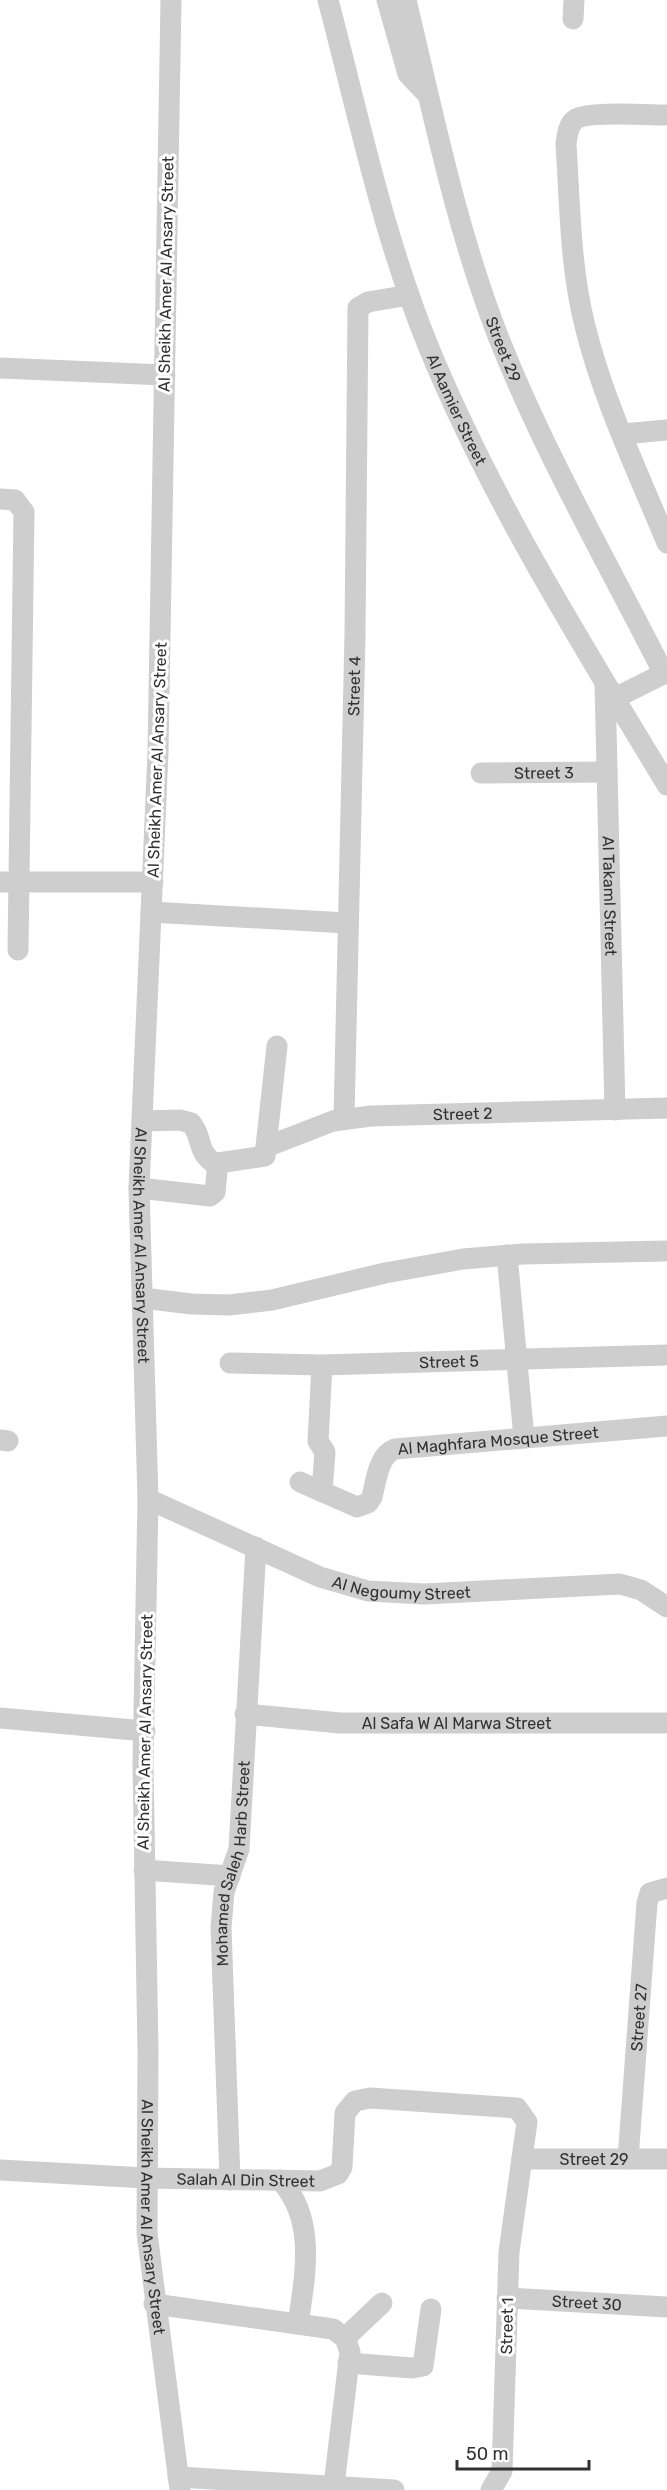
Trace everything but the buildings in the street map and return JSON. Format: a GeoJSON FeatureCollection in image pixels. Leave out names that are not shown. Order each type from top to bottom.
{"type":"FeatureCollection","features":[{"type":"Feature","properties":{"kind":"street","name":"Al Sheikh Amer Al Ansary Street"},"geometry":{"type":"LineString","coordinates":[[171,0],[159,730],[140,1188],[148,1498],[145,1731],[142,1765],[148,2051],[147,2233],[154,2304],[179,2484]]}},
{"type":"Feature","properties":{"kind":"street","name":"Al Aamier Street"},"geometry":{"type":"LineString","coordinates":[[328,0],[389,235],[432,356],[471,441],[532,555],[667,785]]}},
{"type":"Feature","properties":{"kind":"street"},"geometry":{"type":"LineString","coordinates":[[387,0],[408,74],[429,96]]}},
{"type":"Feature","properties":{"kind":"street","name":"Street 29"},"geometry":{"type":"LineString","coordinates":[[406,0],[461,224],[498,336],[547,444],[666,673]]}},
{"type":"Feature","properties":{"kind":"street"},"geometry":{"type":"LineString","coordinates":[[667,115],[591,115],[576,119],[569,128],[566,144],[574,260],[582,314],[593,356],[623,434],[661,512],[667,543]]}},
{"type":"Feature","properties":{"kind":"street","name":"Street 4"},"geometry":{"type":"LineString","coordinates":[[344,1118],[355,635],[358,308],[368,302],[409,294]]}},
{"type":"Feature","properties":{"kind":"street"},"geometry":{"type":"LineString","coordinates":[[0,368],[165,375]]}},
{"type":"Feature","properties":{"kind":"street"},"geometry":{"type":"LineString","coordinates":[[623,434],[667,430]]}},
{"type":"Feature","properties":{"kind":"street"},"geometry":{"type":"LineString","coordinates":[[0,499],[15,500],[20,503],[24,512],[10,882],[18,950]]}},
{"type":"Feature","properties":{"kind":"street"},"geometry":{"type":"LineString","coordinates":[[610,689],[666,673]]}},
{"type":"Feature","properties":{"kind":"street","name":"Al Takaml Street"},"geometry":{"type":"LineString","coordinates":[[610,689],[607,772],[615,1110]]}},
{"type":"Feature","properties":{"kind":"street","name":"Street 3"},"geometry":{"type":"LineString","coordinates":[[481,773],[607,772]]}},
{"type":"Feature","properties":{"kind":"street"},"geometry":{"type":"LineString","coordinates":[[10,882],[153,882]]}},
{"type":"Feature","properties":{"kind":"street"},"geometry":{"type":"LineString","coordinates":[[152,912],[347,923]]}},
{"type":"Feature","properties":{"kind":"street"},"geometry":{"type":"LineString","coordinates":[[266,1147],[277,1046]]}},
{"type":"Feature","properties":{"kind":"street","name":"Street 2"},"geometry":{"type":"LineString","coordinates":[[217,1165],[223,1162],[260,1159],[265,1156],[266,1147],[344,1118],[667,1108]]}},
{"type":"Feature","properties":{"kind":"street"},"geometry":{"type":"LineString","coordinates":[[140,1188],[210,1196],[215,1192],[217,1165],[204,1155],[191,1123],[180,1120],[144,1121]]}},
{"type":"Feature","properties":{"kind":"street"},"geometry":{"type":"LineString","coordinates":[[142,1298],[229,1305],[272,1300],[385,1273],[462,1259],[667,1251]]}},
{"type":"Feature","properties":{"kind":"street"},"geometry":{"type":"LineString","coordinates":[[507,1256],[524,1438]]}},
{"type":"Feature","properties":{"kind":"street","name":"Street 5"},"geometry":{"type":"LineString","coordinates":[[230,1363],[322,1365],[667,1355]]}},
{"type":"Feature","properties":{"kind":"street"},"geometry":{"type":"LineString","coordinates":[[322,1365],[318,1441],[325,1452],[322,1492]]}},
{"type":"Feature","properties":{"kind":"street","name":"Al Maghfara Mosque Street"},"geometry":{"type":"LineString","coordinates":[[300,1482],[351,1506],[363,1506],[372,1497],[382,1461],[390,1451],[667,1426]]}},
{"type":"Feature","properties":{"kind":"street","name":"Al Negoumy Street"},"geometry":{"type":"LineString","coordinates":[[148,1498],[320,1577],[368,1591],[424,1594],[620,1584],[641,1590],[667,1607]]}},
{"type":"Feature","properties":{"kind":"street","name":"Mohamed Saleh Harb Street"},"geometry":{"type":"LineString","coordinates":[[230,2180],[221,1928],[224,1892],[239,1849],[256,1547]]}},
{"type":"Feature","properties":{"kind":"street","name":"Al Safa W Al Marwa Street"},"geometry":{"type":"LineString","coordinates":[[245,1714],[340,1723],[667,1723]]}},
{"type":"Feature","properties":{"kind":"street"},"geometry":{"type":"LineString","coordinates":[[0,1718],[145,1731]]}},
{"type":"Feature","properties":{"kind":"street"},"geometry":{"type":"LineString","coordinates":[[144,1870],[230,1876]]}},
{"type":"Feature","properties":{"kind":"street","name":"Street 27"},"geometry":{"type":"LineString","coordinates":[[628,2159],[646,1903],[650,1893],[667,1888]]}},
{"type":"Feature","properties":{"kind":"street","name":"Salah Al Din Street"},"geometry":{"type":"LineString","coordinates":[[0,2170],[146,2178],[320,2181],[338,2174],[344,2160],[345,2113],[355,2101],[362,2098],[517,2108],[527,2122],[522,2159]]}},
{"type":"Feature","properties":{"kind":"street","name":"Street 29"},"geometry":{"type":"LineString","coordinates":[[522,2159],[667,2159]]}},
{"type":"Feature","properties":{"kind":"street","name":"Street 1"},"geometry":{"type":"LineString","coordinates":[[491,2490],[502,2471],[510,2240],[522,2159]]}},
{"type":"Feature","properties":{"kind":"street"},"geometry":{"type":"LineString","coordinates":[[280,2180],[298,2204],[305,2236],[303,2286],[298,2324]]}},
{"type":"Feature","properties":{"kind":"street","name":"Street 30"},"geometry":{"type":"LineString","coordinates":[[507,2298],[667,2307]]}},
{"type":"Feature","properties":{"kind":"street"},"geometry":{"type":"LineString","coordinates":[[345,2338],[381,2303]]}},
{"type":"Feature","properties":{"kind":"street"},"geometry":{"type":"LineString","coordinates":[[154,2304],[333,2330],[345,2338],[350,2352],[334,2485]]}},
{"type":"Feature","properties":{"kind":"street"},"geometry":{"type":"LineString","coordinates":[[348,2363],[412,2368],[423,2366],[431,2309]]}},
{"type":"Feature","properties":{"kind":"street"},"geometry":{"type":"LineString","coordinates":[[179,2484],[334,2485],[394,2490]]}}]}
